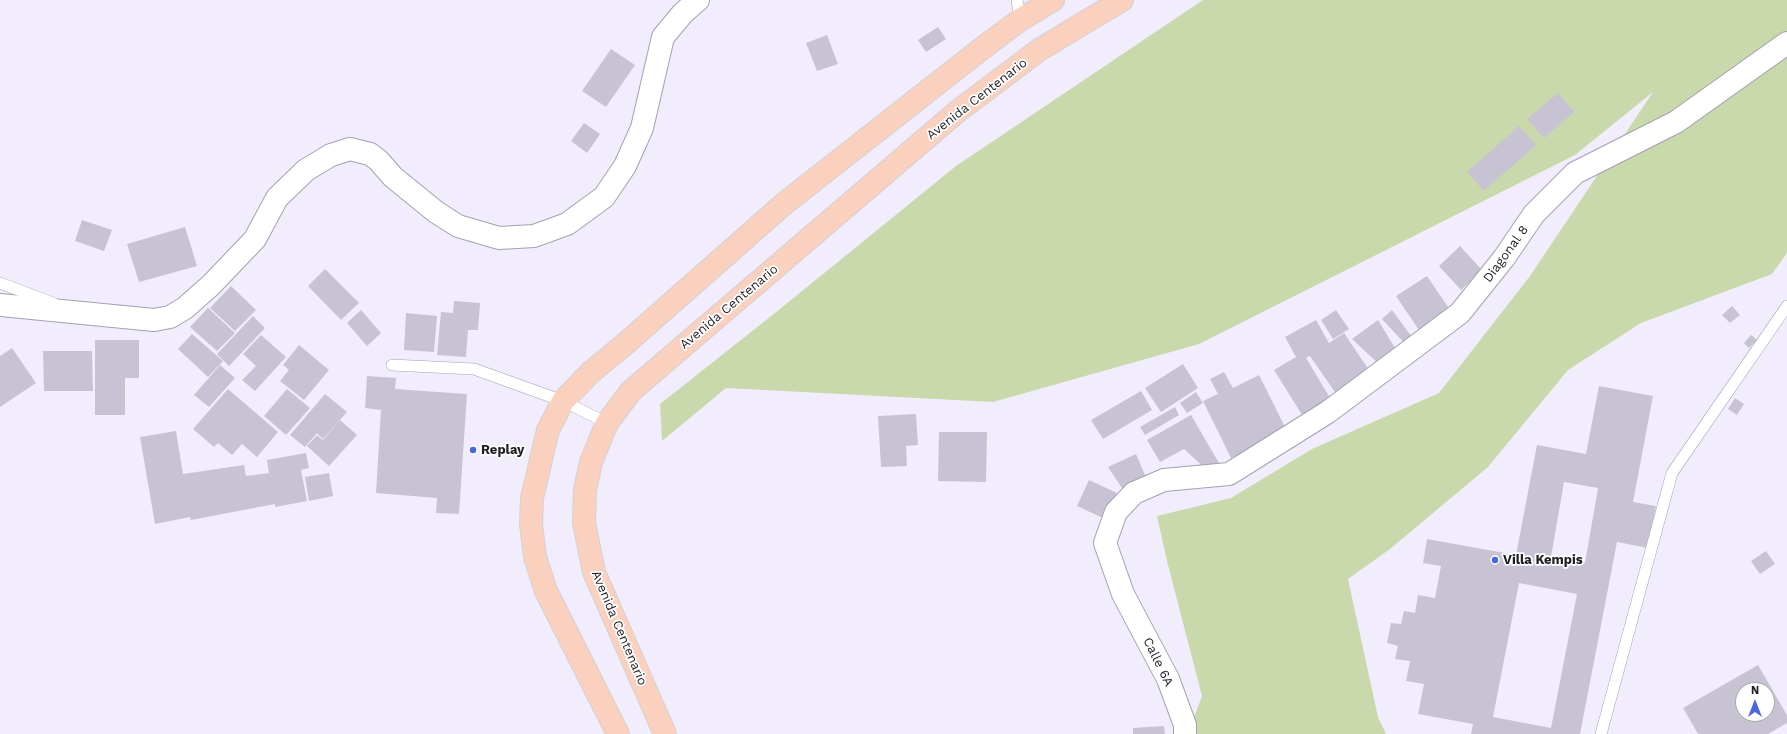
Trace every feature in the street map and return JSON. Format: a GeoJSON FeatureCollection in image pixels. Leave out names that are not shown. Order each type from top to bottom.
{"type":"FeatureCollection","features":[{"type":"Feature","properties":{"kind":"main road"},"geometry":{"type":"LineString","coordinates":[[618,734],[546,591],[535,557],[531,524],[532,498],[548,430],[563,401],[591,372],[624,345],[785,203],[930,88],[1018,10],[1053,0]]}},
{"type":"Feature","properties":{"kind":"main road","name":"Avenida Centenario"},"geometry":{"type":"LineString","coordinates":[[665,734],[594,572],[584,523],[585,490],[591,462],[607,423],[631,391],[958,111],[1039,50],[1122,0]]}},
{"type":"Feature","properties":{"kind":"street"},"geometry":{"type":"LineString","coordinates":[[0,305],[154,320],[170,317],[185,308],[211,285],[255,239],[277,198],[306,170],[331,155],[350,149],[370,154],[393,176],[436,212],[458,226],[499,238],[534,236],[567,224],[604,197],[625,166],[642,128],[663,37],[683,14],[698,0]]}},
{"type":"Feature","properties":{"kind":"street","name":"Diagonal 8"},"geometry":{"type":"LineString","coordinates":[[1229,474],[1328,412],[1460,313],[1504,258],[1534,214],[1575,173],[1676,122],[1787,42]]}},
{"type":"Feature","properties":{"kind":"street","name":"Calle 6A"},"geometry":{"type":"LineString","coordinates":[[1185,734],[1185,725],[1168,679],[1123,594],[1105,543],[1116,512],[1134,493],[1164,480],[1229,474]]}},
{"type":"Feature","properties":{"kind":"lane"},"geometry":{"type":"LineString","coordinates":[[0,283],[76,312]]}},
{"type":"Feature","properties":{"kind":"lane"},"geometry":{"type":"LineString","coordinates":[[1601,734],[1672,473],[1787,306]]}},
{"type":"Feature","properties":{"kind":"lane"},"geometry":{"type":"LineString","coordinates":[[392,365],[474,369],[563,401],[607,423]]}},
{"type":"Feature","properties":{"kind":"green space"},"geometry":{"type":"Polygon","coordinates":[[[1203,0],[1787,0],[1787,253],[1772,274],[1641,323],[1568,370],[1488,467],[1390,549],[1348,579],[1378,717],[1386,734],[1188,734],[1202,696],[1167,561],[1157,516],[1231,498],[1312,449],[1439,393],[1530,276],[1653,92],[1575,155],[1199,344],[993,402],[726,388],[662,441],[660,404],[956,166],[1203,0]]]}},
{"type":"Feature","properties":{"kind":"building"},"geometry":{"type":"Polygon","coordinates":[[[938,27],[946,39],[926,52],[918,40],[938,27]]]}},
{"type":"Feature","properties":{"kind":"building"},"geometry":{"type":"Polygon","coordinates":[[[827,35],[838,64],[817,71],[806,43],[827,35]]]}},
{"type":"Feature","properties":{"kind":"building"},"geometry":{"type":"Polygon","coordinates":[[[611,49],[635,65],[606,107],[582,91],[611,49]]]}},
{"type":"Feature","properties":{"kind":"building"},"geometry":{"type":"Polygon","coordinates":[[[1558,93],[1574,112],[1544,138],[1527,119],[1558,93]]]}},
{"type":"Feature","properties":{"kind":"building"},"geometry":{"type":"Polygon","coordinates":[[[584,123],[600,134],[587,153],[571,141],[584,123]]]}},
{"type":"Feature","properties":{"kind":"building"},"geometry":{"type":"Polygon","coordinates":[[[1519,126],[1536,145],[1484,191],[1467,172],[1519,126]]]}},
{"type":"Feature","properties":{"kind":"building"},"geometry":{"type":"Polygon","coordinates":[[[82,220],[112,230],[104,251],[75,241],[82,220]]]}},
{"type":"Feature","properties":{"kind":"building"},"geometry":{"type":"Polygon","coordinates":[[[185,227],[197,266],[139,282],[127,244],[185,227]]]}},
{"type":"Feature","properties":{"kind":"building"},"geometry":{"type":"Polygon","coordinates":[[[1460,246],[1482,270],[1461,290],[1439,266],[1460,246]]]}},
{"type":"Feature","properties":{"kind":"building"},"geometry":{"type":"Polygon","coordinates":[[[325,269],[359,303],[341,320],[308,286],[325,269]]]}},
{"type":"Feature","properties":{"kind":"building"},"geometry":{"type":"Polygon","coordinates":[[[1427,276],[1452,313],[1421,333],[1396,296],[1427,276]]]}},
{"type":"Feature","properties":{"kind":"building"},"geometry":{"type":"Polygon","coordinates":[[[231,286],[256,310],[235,331],[210,308],[231,286]]]}},
{"type":"Feature","properties":{"kind":"building"},"geometry":{"type":"Polygon","coordinates":[[[454,301],[480,303],[478,330],[468,330],[466,357],[437,355],[441,312],[453,313],[454,301]]]}},
{"type":"Feature","properties":{"kind":"building"},"geometry":{"type":"Polygon","coordinates":[[[1732,306],[1740,315],[1730,323],[1722,315],[1732,306]]]}},
{"type":"Feature","properties":{"kind":"building"},"geometry":{"type":"Polygon","coordinates":[[[208,308],[235,333],[217,351],[190,327],[208,308]]]}},
{"type":"Feature","properties":{"kind":"building"},"geometry":{"type":"Polygon","coordinates":[[[361,310],[381,333],[367,346],[347,323],[361,310]]]}},
{"type":"Feature","properties":{"kind":"building"},"geometry":{"type":"Polygon","coordinates":[[[1336,310],[1349,329],[1333,339],[1321,320],[1336,310]]]}},
{"type":"Feature","properties":{"kind":"building"},"geometry":{"type":"Polygon","coordinates":[[[1392,310],[1414,340],[1408,347],[1382,319],[1392,310]]]}},
{"type":"Feature","properties":{"kind":"building"},"geometry":{"type":"Polygon","coordinates":[[[406,313],[437,316],[434,352],[404,350],[406,313]]]}},
{"type":"Feature","properties":{"kind":"building"},"geometry":{"type":"Polygon","coordinates":[[[253,316],[265,328],[229,366],[217,354],[253,316]]]}},
{"type":"Feature","properties":{"kind":"building"},"geometry":{"type":"Polygon","coordinates":[[[1316,320],[1329,343],[1344,333],[1371,373],[1337,395],[1310,356],[1306,358],[1332,401],[1304,418],[1274,370],[1296,357],[1285,337],[1316,320]]]}},
{"type":"Feature","properties":{"kind":"building"},"geometry":{"type":"Polygon","coordinates":[[[1378,320],[1398,353],[1380,365],[1352,339],[1378,320]]]}},
{"type":"Feature","properties":{"kind":"building"},"geometry":{"type":"Polygon","coordinates":[[[192,334],[223,361],[208,377],[178,349],[192,334]]]}},
{"type":"Feature","properties":{"kind":"building"},"geometry":{"type":"Polygon","coordinates":[[[261,335],[286,357],[255,391],[242,380],[256,366],[243,354],[261,335]]]}},
{"type":"Feature","properties":{"kind":"building"},"geometry":{"type":"Polygon","coordinates":[[[1751,335],[1757,340],[1749,348],[1744,343],[1751,335]]]}},
{"type":"Feature","properties":{"kind":"building"},"geometry":{"type":"Polygon","coordinates":[[[95,340],[139,340],[139,378],[125,378],[125,415],[95,415],[95,340]]]}},
{"type":"Feature","properties":{"kind":"building"},"geometry":{"type":"Polygon","coordinates":[[[299,345],[329,370],[304,400],[280,381],[289,370],[283,365],[299,345]]]}},
{"type":"Feature","properties":{"kind":"building"},"geometry":{"type":"Polygon","coordinates":[[[12,348],[36,383],[0,407],[0,356],[12,348]]]}},
{"type":"Feature","properties":{"kind":"building"},"geometry":{"type":"Polygon","coordinates":[[[43,351],[92,351],[93,391],[44,391],[43,351]]]}},
{"type":"Feature","properties":{"kind":"building"},"geometry":{"type":"Polygon","coordinates":[[[1183,364],[1198,388],[1161,412],[1145,388],[1183,364]]]}},
{"type":"Feature","properties":{"kind":"building"},"geometry":{"type":"Polygon","coordinates":[[[220,365],[235,378],[209,407],[194,395],[220,365]]]}},
{"type":"Feature","properties":{"kind":"building"},"geometry":{"type":"Polygon","coordinates":[[[1224,372],[1233,388],[1259,375],[1287,431],[1231,458],[1203,401],[1218,394],[1210,379],[1224,372]]]}},
{"type":"Feature","properties":{"kind":"building"},"geometry":{"type":"Polygon","coordinates":[[[367,376],[396,378],[395,389],[467,394],[459,514],[436,513],[437,498],[376,493],[381,410],[365,408],[367,376]]]}},
{"type":"Feature","properties":{"kind":"building","name":"Villa Kempis"},"geometry":{"type":"Polygon","coordinates":[[[1599,386],[1653,396],[1633,502],[1656,506],[1648,548],[1617,542],[1580,734],[1471,734],[1473,724],[1418,714],[1424,684],[1406,681],[1410,661],[1395,659],[1398,646],[1387,643],[1391,623],[1401,624],[1404,611],[1415,613],[1418,595],[1435,598],[1441,566],[1423,563],[1427,539],[1516,555],[1537,445],[1586,454],[1599,386]],[[1564,482],[1551,557],[1585,563],[1598,488],[1564,482]],[[1519,583],[1493,717],[1551,728],[1577,594],[1519,583]]]}},
{"type":"Feature","properties":{"kind":"building"},"geometry":{"type":"Polygon","coordinates":[[[228,389],[278,432],[257,457],[242,444],[232,455],[218,443],[214,447],[193,429],[228,389]]]}},
{"type":"Feature","properties":{"kind":"building"},"geometry":{"type":"Polygon","coordinates":[[[287,389],[310,408],[286,435],[264,416],[287,389]]]}},
{"type":"Feature","properties":{"kind":"building"},"geometry":{"type":"Polygon","coordinates":[[[1141,391],[1152,410],[1103,439],[1091,420],[1141,391]]]}},
{"type":"Feature","properties":{"kind":"building"},"geometry":{"type":"Polygon","coordinates":[[[1196,392],[1203,403],[1187,413],[1180,403],[1196,392]]]}},
{"type":"Feature","properties":{"kind":"building"},"geometry":{"type":"Polygon","coordinates":[[[325,394],[347,412],[323,439],[317,433],[305,447],[290,435],[325,394]]]}},
{"type":"Feature","properties":{"kind":"building"},"geometry":{"type":"Polygon","coordinates":[[[1735,398],[1744,404],[1737,415],[1728,409],[1735,398]]]}},
{"type":"Feature","properties":{"kind":"building"},"geometry":{"type":"Polygon","coordinates":[[[1175,407],[1179,415],[1145,435],[1140,427],[1175,407]]]}},
{"type":"Feature","properties":{"kind":"building"},"geometry":{"type":"Polygon","coordinates":[[[916,414],[918,445],[906,446],[907,466],[881,467],[878,416],[916,414]]]}},
{"type":"Feature","properties":{"kind":"building"},"geometry":{"type":"Polygon","coordinates":[[[1191,415],[1223,470],[1206,469],[1184,449],[1160,462],[1147,440],[1191,415]]]}},
{"type":"Feature","properties":{"kind":"building"},"geometry":{"type":"Polygon","coordinates":[[[340,420],[357,435],[329,466],[307,446],[317,435],[323,440],[340,420]]]}},
{"type":"Feature","properties":{"kind":"building"},"geometry":{"type":"Polygon","coordinates":[[[176,431],[183,474],[244,465],[246,476],[269,473],[267,460],[306,453],[309,468],[301,470],[307,501],[275,507],[275,504],[191,520],[190,517],[155,524],[140,437],[176,431]]]}},
{"type":"Feature","properties":{"kind":"building"},"geometry":{"type":"Polygon","coordinates":[[[939,432],[987,432],[986,482],[938,481],[939,432]]]}},
{"type":"Feature","properties":{"kind":"building"},"geometry":{"type":"Polygon","coordinates":[[[1136,454],[1147,480],[1124,491],[1108,467],[1136,454]]]}},
{"type":"Feature","properties":{"kind":"building"},"geometry":{"type":"Polygon","coordinates":[[[329,473],[333,496],[309,501],[305,477],[329,473]]]}},
{"type":"Feature","properties":{"kind":"building"},"geometry":{"type":"Polygon","coordinates":[[[1089,480],[1117,493],[1105,519],[1077,506],[1089,480]]]}},
{"type":"Feature","properties":{"kind":"building"},"geometry":{"type":"Polygon","coordinates":[[[1766,551],[1775,564],[1760,574],[1751,561],[1766,551]]]}},
{"type":"Feature","properties":{"kind":"building"},"geometry":{"type":"Polygon","coordinates":[[[1758,665],[1768,682],[1735,682],[1735,722],[1775,722],[1775,694],[1787,715],[1787,723],[1768,734],[1698,734],[1683,708],[1758,665]]]}},
{"type":"Feature","properties":{"kind":"building"},"geometry":{"type":"Polygon","coordinates":[[[1164,726],[1165,734],[1133,734],[1133,728],[1164,726]]]}},
{"type":"Feature","properties":{"kind":"place","name":"Replay"},"geometry":{"type":"Point","coordinates":[473,450]}},
{"type":"Feature","properties":{"kind":"place","name":"Villa Kempis"},"geometry":{"type":"Point","coordinates":[1495,560]}}]}
